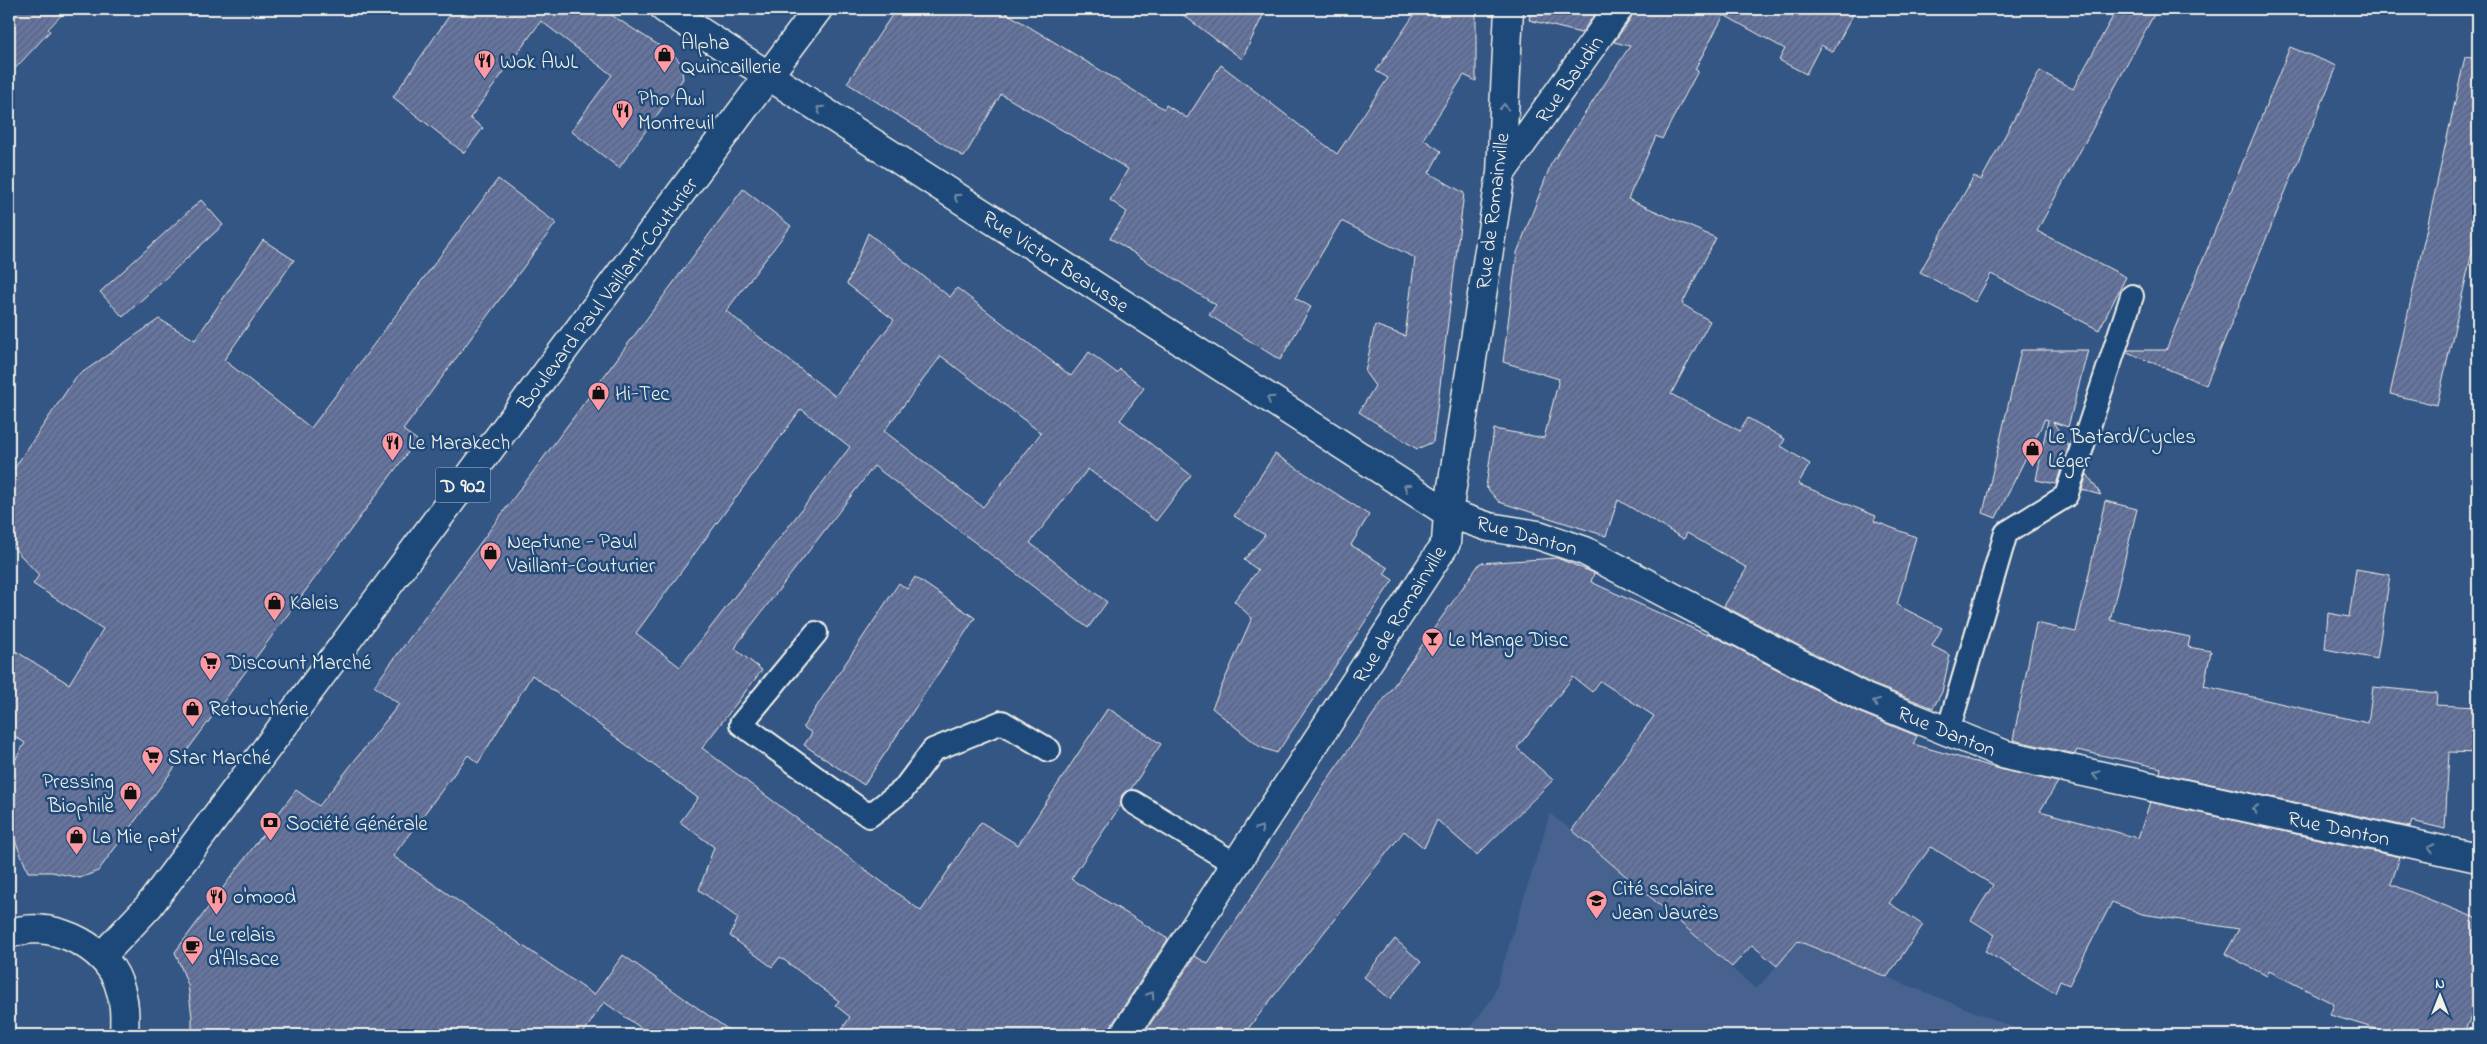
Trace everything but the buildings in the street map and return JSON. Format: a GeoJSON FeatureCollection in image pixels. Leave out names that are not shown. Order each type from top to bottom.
{"type":"FeatureCollection","features":[{"type":"Feature","properties":{"kind":"street","name":"Rue Victor Beausse"},"geometry":{"type":"LineString","coordinates":[[665,9],[1448,513]]}},
{"type":"Feature","properties":{"kind":"street","name":"Boulevard Paul Vaillant-Couturier"},"geometry":{"type":"LineString","coordinates":[[101,957],[153,900],[818,9]]}},
{"type":"Feature","properties":{"kind":"street","name":"Rue de Romainville"},"geometry":{"type":"LineString","coordinates":[[1124,1035],[1446,543],[1448,513],[1501,173],[1509,9]]}},
{"type":"Feature","properties":{"kind":"street","name":"Rue Baudin"},"geometry":{"type":"LineString","coordinates":[[1501,173],[1618,9]]}},
{"type":"Feature","properties":{"kind":"street","name":"Rue Danton"},"geometry":{"type":"LineString","coordinates":[[1448,513],[1489,527],[1538,535],[1585,551],[1865,698],[2006,755],[2478,858]]}},
{"type":"Feature","properties":{"kind":"street"},"geometry":{"type":"LineString","coordinates":[[9,934],[29,930],[56,932],[80,941],[101,957],[118,981],[126,1009],[124,1035]]}},
{"type":"Feature","properties":{"kind":"lane"},"geometry":{"type":"LineString","coordinates":[[1948,731],[2006,533],[2066,496],[2132,296]]}},
{"type":"Feature","properties":{"kind":"lane"},"geometry":{"type":"LineString","coordinates":[[816,633],[741,724],[869,816],[903,790],[933,750],[1002,722],[1049,750]]}},
{"type":"Feature","properties":{"kind":"lane"},"geometry":{"type":"LineString","coordinates":[[1133,802],[1237,865]]}},
{"type":"Feature","properties":{"kind":"shaded area","name":"Cité scolaire Jean Jaurès"},"geometry":{"type":"Polygon","coordinates":[[[1550,814],[1572,830],[1756,989],[1799,942],[2033,1035],[1465,1035],[1493,997],[1550,814]]]}},
{"type":"Feature","properties":{"kind":"place","name":"Alpha Quincaillerie"},"geometry":{"type":"Point","coordinates":[665,73]}},
{"type":"Feature","properties":{"kind":"place","name":"Wok AWL"},"geometry":{"type":"Point","coordinates":[484,80]}},
{"type":"Feature","properties":{"kind":"place","name":"Pho Awl Montreuil"},"geometry":{"type":"Point","coordinates":[622,129]}},
{"type":"Feature","properties":{"kind":"place","name":"Hi-Tec"},"geometry":{"type":"Point","coordinates":[599,412]}},
{"type":"Feature","properties":{"kind":"place","name":"Le Marakech"},"geometry":{"type":"Point","coordinates":[392,461]}},
{"type":"Feature","properties":{"kind":"place","name":"Le Batard/Cycles Léger"},"geometry":{"type":"Point","coordinates":[2032,467]}},
{"type":"Feature","properties":{"kind":"place","name":"Neptune - Paul Vaillant-Couturier"},"geometry":{"type":"Point","coordinates":[491,572]}},
{"type":"Feature","properties":{"kind":"place","name":"Kaleis"},"geometry":{"type":"Point","coordinates":[274,621]}},
{"type":"Feature","properties":{"kind":"place","name":"Le Mange Disc"},"geometry":{"type":"Point","coordinates":[1432,658]}},
{"type":"Feature","properties":{"kind":"place","name":"Discount Marché"},"geometry":{"type":"Point","coordinates":[211,681]}},
{"type":"Feature","properties":{"kind":"place","name":"Retoucherie"},"geometry":{"type":"Point","coordinates":[193,727]}},
{"type":"Feature","properties":{"kind":"place","name":"Star Marché"},"geometry":{"type":"Point","coordinates":[152,776]}},
{"type":"Feature","properties":{"kind":"place","name":"Pressing Biophile"},"geometry":{"type":"Point","coordinates":[130,812]}},
{"type":"Feature","properties":{"kind":"place","name":"Société Générale"},"geometry":{"type":"Point","coordinates":[270,842]}},
{"type":"Feature","properties":{"kind":"place","name":"La Mie pat'"},"geometry":{"type":"Point","coordinates":[76,855]}},
{"type":"Feature","properties":{"kind":"place","name":"o'mood"},"geometry":{"type":"Point","coordinates":[217,915]}},
{"type":"Feature","properties":{"kind":"place","name":"Cité scolaire Jean Jaurès"},"geometry":{"type":"Point","coordinates":[1596,919]}},
{"type":"Feature","properties":{"kind":"place","name":"Le relais d'Alsace"},"geometry":{"type":"Point","coordinates":[192,965]}}]}
